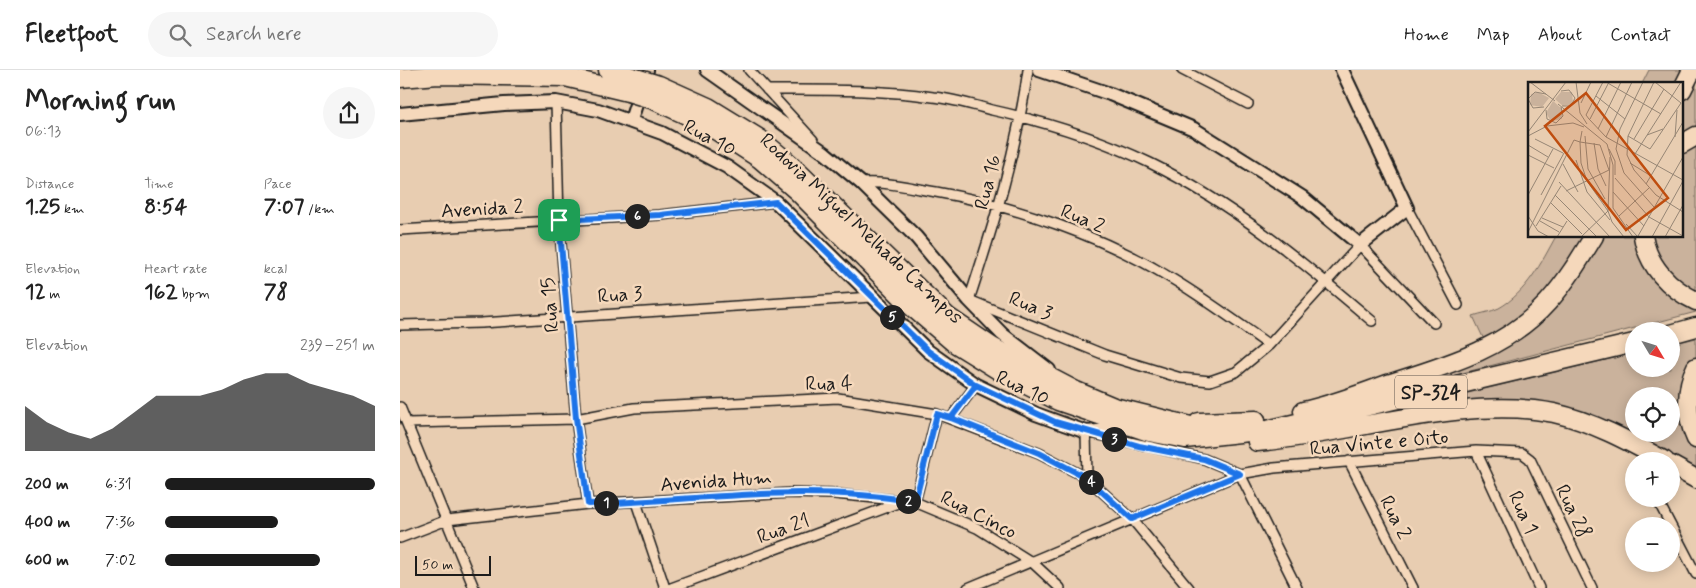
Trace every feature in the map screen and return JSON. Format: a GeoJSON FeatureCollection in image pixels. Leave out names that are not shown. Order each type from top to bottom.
{"type":"FeatureCollection","features":[{"type":"Feature","properties":{"kind":"highway","name":"Rodovia Miguel Melhado Campos"},"geometry":{"type":"LineString","coordinates":[[608,70],[636,80],[760,159],[797,191],[911,306],[953,342],[1003,373],[1050,397],[1087,412],[1133,427],[1185,439],[1294,425],[1625,345]]}},
{"type":"Feature","properties":{"kind":"highway"},"geometry":{"type":"LineString","coordinates":[[1684,86],[1692,70]]}},
{"type":"Feature","properties":{"kind":"highway","name":"Rodovia Miguel Melhado Campos"},"geometry":{"type":"LineString","coordinates":[[400,78],[438,75],[636,80]]}},
{"type":"Feature","properties":{"kind":"highway","name":"Rodovia Miguel Melhado Campos"},"geometry":{"type":"LineString","coordinates":[[656,93],[708,107],[760,139],[789,163],[948,317],[1021,364],[1114,407],[1228,434]]}},
{"type":"Feature","properties":{"kind":"highway"},"geometry":{"type":"LineString","coordinates":[[1684,143],[1696,136]]}},
{"type":"Feature","properties":{"kind":"highway"},"geometry":{"type":"LineString","coordinates":[[1177,423],[1258,420],[1308,410],[1475,355],[1518,329],[1548,302],[1570,275],[1593,238]]}},
{"type":"Feature","properties":{"kind":"highway"},"geometry":{"type":"LineString","coordinates":[[1643,238],[1646,251],[1659,273],[1678,291],[1696,301]]}},
{"type":"Feature","properties":{"kind":"highway"},"geometry":{"type":"LineString","coordinates":[[1680,331],[1696,327]]}},
{"type":"Feature","properties":{"kind":"highway"},"geometry":{"type":"LineString","coordinates":[[1696,367],[1690,384],[1688,409],[1696,439]]}},
{"type":"Feature","properties":{"kind":"highway"},"geometry":{"type":"LineString","coordinates":[[1185,439],[1232,442],[1272,440],[1444,413],[1500,408],[1530,409],[1582,421],[1611,433],[1648,452]]}},
{"type":"Feature","properties":{"kind":"highway"},"geometry":{"type":"LineString","coordinates":[[1680,470],[1696,479]]}},
{"type":"Feature","properties":{"kind":"main road"},"geometry":{"type":"LineString","coordinates":[[707,70],[825,153]]}},
{"type":"Feature","properties":{"kind":"main road"},"geometry":{"type":"LineString","coordinates":[[1039,70],[1110,94],[1194,129],[1302,197],[1360,245],[1407,208],[1342,70]]}},
{"type":"Feature","properties":{"kind":"main road"},"geometry":{"type":"LineString","coordinates":[[631,120],[636,80]]}},
{"type":"Feature","properties":{"kind":"main road","name":"Rua 10"},"geometry":{"type":"LineString","coordinates":[[400,114],[504,104],[556,102],[575,104],[631,120],[662,133],[727,167],[776,202],[928,351],[976,385],[1036,414],[1086,432]]}},
{"type":"Feature","properties":{"kind":"main road","name":"Rua 3"},"geometry":{"type":"LineString","coordinates":[[825,153],[861,183],[916,237],[969,300]]}},
{"type":"Feature","properties":{"kind":"main road"},"geometry":{"type":"LineString","coordinates":[[969,300],[1002,334],[1076,391]]}},
{"type":"Feature","properties":{"kind":"main road"},"geometry":{"type":"LineString","coordinates":[[1086,432],[1133,427]]}},
{"type":"Feature","properties":{"kind":"street","name":"Rua 3"},"geometry":{"type":"LineString","coordinates":[[749,70],[825,153]]}},
{"type":"Feature","properties":{"kind":"street","name":"Rua 16"},"geometry":{"type":"LineString","coordinates":[[969,300],[1000,207],[1021,116],[1028,70]]}},
{"type":"Feature","properties":{"kind":"street"},"geometry":{"type":"LineString","coordinates":[[1182,70],[1248,104]]}},
{"type":"Feature","properties":{"kind":"street"},"geometry":{"type":"LineString","coordinates":[[767,90],[895,92],[935,97],[1021,116],[1104,144],[1158,168],[1247,221],[1326,282],[1372,321]]}},
{"type":"Feature","properties":{"kind":"street","name":"Rua 15"},"geometry":{"type":"LineString","coordinates":[[556,102],[559,220],[576,418],[588,504]]}},
{"type":"Feature","properties":{"kind":"street","name":"Rua 2"},"geometry":{"type":"LineString","coordinates":[[861,183],[876,182],[952,195],[1039,218],[1124,254],[1174,280],[1269,344]]}},
{"type":"Feature","properties":{"kind":"street","name":"Avenida 2"},"geometry":{"type":"LineString","coordinates":[[400,230],[660,215],[776,202]]}},
{"type":"Feature","properties":{"kind":"street"},"geometry":{"type":"LineString","coordinates":[[1407,208],[1458,305]]}},
{"type":"Feature","properties":{"kind":"street","name":"Rua 3"},"geometry":{"type":"LineString","coordinates":[[969,300],[1105,356],[1181,378],[1198,381],[1220,379],[1236,372],[1269,344],[1360,245]]}},
{"type":"Feature","properties":{"kind":"street"},"geometry":{"type":"LineString","coordinates":[[1360,245],[1434,323]]}},
{"type":"Feature","properties":{"kind":"street","name":"Rua 3"},"geometry":{"type":"LineString","coordinates":[[400,325],[481,323],[872,297]]}},
{"type":"Feature","properties":{"kind":"street"},"geometry":{"type":"LineString","coordinates":[[951,418],[976,385]]}},
{"type":"Feature","properties":{"kind":"street","name":"Rua 4"},"geometry":{"type":"LineString","coordinates":[[407,423],[576,418],[634,408],[838,398],[852,398],[937,414],[1039,453],[1087,478],[1132,519],[1189,588]]}},
{"type":"Feature","properties":{"kind":"street"},"geometry":{"type":"LineString","coordinates":[[400,406],[474,588]]}},
{"type":"Feature","properties":{"kind":"street"},"geometry":{"type":"LineString","coordinates":[[911,501],[937,414]]}},
{"type":"Feature","properties":{"kind":"street"},"geometry":{"type":"LineString","coordinates":[[1086,432],[1087,478]]}},
{"type":"Feature","properties":{"kind":"street","name":"Rua 10"},"geometry":{"type":"LineString","coordinates":[[1086,432],[1204,459],[1240,474]]}},
{"type":"Feature","properties":{"kind":"street","name":"Rua Vinte e Oito"},"geometry":{"type":"LineString","coordinates":[[968,588],[1033,563],[1240,474],[1274,468],[1476,451],[1522,453]]}},
{"type":"Feature","properties":{"kind":"street","name":"Rua 1"},"geometry":{"type":"LineString","coordinates":[[1476,451],[1539,588]]}},
{"type":"Feature","properties":{"kind":"street","name":"Rua 28"},"geometry":{"type":"LineString","coordinates":[[1522,453],[1530,459],[1592,588]]}},
{"type":"Feature","properties":{"kind":"street","name":"Rua 2"},"geometry":{"type":"LineString","coordinates":[[1349,461],[1412,588]]}},
{"type":"Feature","properties":{"kind":"street"},"geometry":{"type":"LineString","coordinates":[[1240,474],[1297,588]]}},
{"type":"Feature","properties":{"kind":"street","name":"Avenida Hum"},"geometry":{"type":"LineString","coordinates":[[400,538],[447,520],[588,504],[791,493],[817,493],[911,501]]}},
{"type":"Feature","properties":{"kind":"street","name":"Rua Cinco"},"geometry":{"type":"LineString","coordinates":[[911,501],[977,528],[1033,563],[1060,588]]}},
{"type":"Feature","properties":{"kind":"street","name":"Rua 21"},"geometry":{"type":"LineString","coordinates":[[671,588],[911,501]]}},
{"type":"Feature","properties":{"kind":"street"},"geometry":{"type":"LineString","coordinates":[[636,502],[665,588]]}},
{"type":"Feature","properties":{"kind":"street"},"geometry":{"type":"LineString","coordinates":[[1661,507],[1696,574]]}},
{"type":"Feature","properties":{"kind":"shaded area"},"geometry":{"type":"Polygon","coordinates":[[[1649,70],[1687,70],[1681,82],[1643,82],[1649,70]]]}},
{"type":"Feature","properties":{"kind":"shaded area"},"geometry":{"type":"Polygon","coordinates":[[[1696,75],[1696,131],[1684,137],[1684,96],[1696,75]]]}},
{"type":"Feature","properties":{"kind":"shaded area"},"geometry":{"type":"Polygon","coordinates":[[[1696,144],[1696,296],[1664,270],[1650,238],[1684,238],[1684,150],[1696,144]]]}},
{"type":"Feature","properties":{"kind":"shaded area"},"geometry":{"type":"Polygon","coordinates":[[[1555,238],[1586,238],[1532,310],[1486,344],[1473,316],[1493,311],[1509,302],[1525,285],[1555,238]]]}},
{"type":"Feature","properties":{"kind":"shaded area"},"geometry":{"type":"Polygon","coordinates":[[[1598,238],[1641,238],[1696,307],[1696,312],[1658,322],[1625,322],[1625,331],[1390,392],[1491,353],[1598,238]]]}},
{"type":"Feature","properties":{"kind":"shaded area"},"geometry":{"type":"Polygon","coordinates":[[[1696,338],[1696,358],[1692,364],[1690,436],[1696,450],[1696,473],[1680,464],[1680,452],[1657,452],[1638,442],[1680,442],[1680,387],[1625,387],[1625,435],[1586,414],[1385,413],[1625,355],[1625,378],[1680,378],[1680,342],[1696,338]]]}},
{"type":"Feature","properties":{"kind":"route"},"geometry":{"type":"LineString","coordinates":[[559,220],[576,418],[588,504],[791,493],[835,494],[915,502],[937,414],[951,418],[976,385],[1006,401],[1055,422],[1139,446],[1204,459],[1240,474],[1132,519],[1087,478],[1039,453],[951,418],[962,403],[976,385],[928,351],[776,202],[660,215],[559,220]]}}]}
